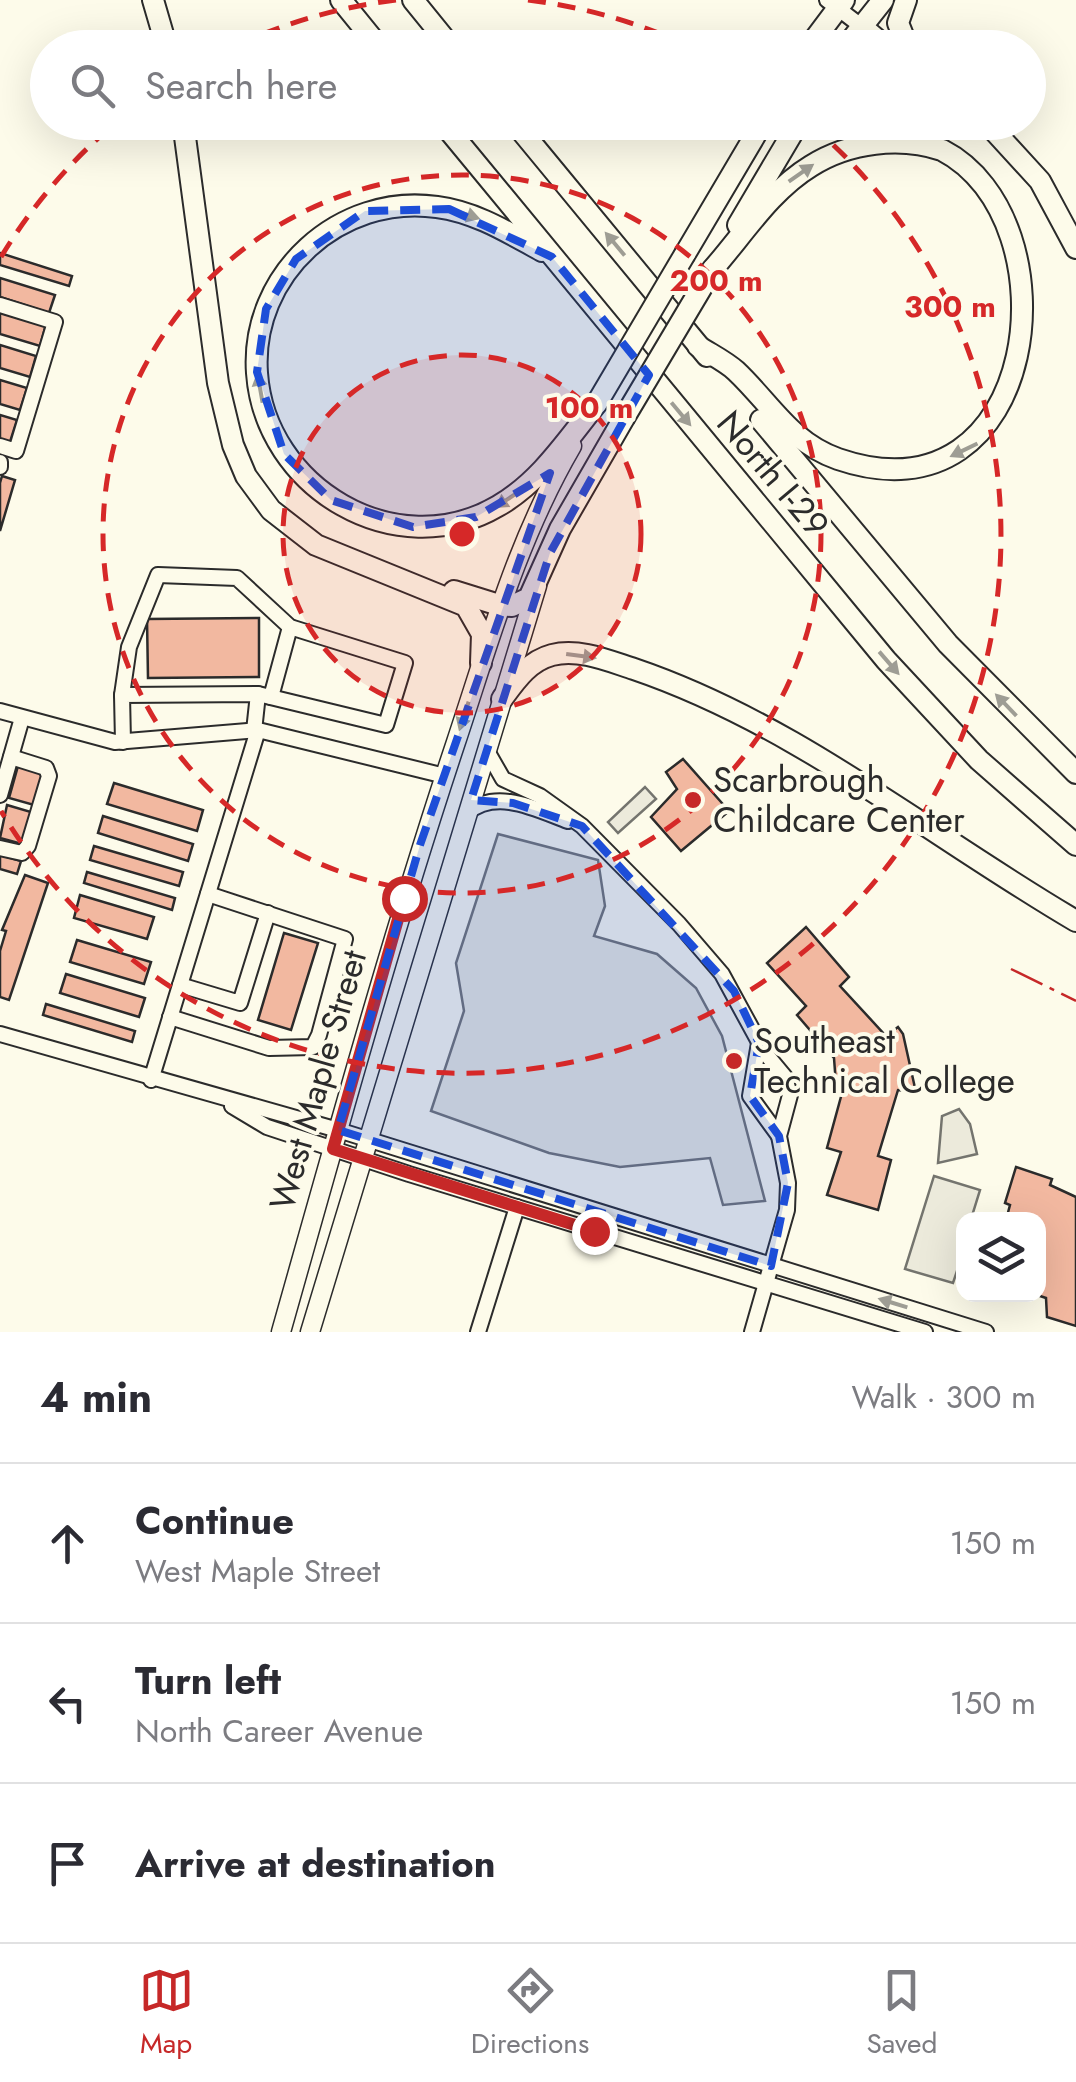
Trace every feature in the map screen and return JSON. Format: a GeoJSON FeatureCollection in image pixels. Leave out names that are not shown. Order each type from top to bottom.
{"type":"FeatureCollection","features":[{"type":"Feature","properties":{"kind":"highway"},"geometry":{"type":"LineString","coordinates":[[153,0],[162,30]]}},
{"type":"Feature","properties":{"kind":"highway"},"geometry":{"type":"LineString","coordinates":[[341,0],[365,30]]}},
{"type":"Feature","properties":{"kind":"highway"},"geometry":{"type":"LineString","coordinates":[[413,0],[437,30]]}},
{"type":"Feature","properties":{"kind":"highway"},"geometry":{"type":"LineString","coordinates":[[857,30],[883,0]]}},
{"type":"Feature","properties":{"kind":"highway"},"geometry":{"type":"LineString","coordinates":[[901,30],[898,23],[906,0]]}},
{"type":"Feature","properties":{"kind":"highway"},"geometry":{"type":"LineString","coordinates":[[819,30],[836,2]]}},
{"type":"Feature","properties":{"kind":"highway"},"geometry":{"type":"LineString","coordinates":[[860,26],[865,30]]}},
{"type":"Feature","properties":{"kind":"highway"},"geometry":{"type":"LineString","coordinates":[[185,140],[218,383],[233,445],[246,476],[283,522],[316,545],[466,606],[482,634],[481,664]]}},
{"type":"Feature","properties":{"kind":"highway","name":"North I-29"},"geometry":{"type":"LineString","coordinates":[[457,140],[908,685],[1000,781],[1076,845]]}},
{"type":"Feature","properties":{"kind":"highway","name":"North I-29"},"geometry":{"type":"LineString","coordinates":[[529,140],[948,644],[1076,773]]}},
{"type":"Feature","properties":{"kind":"highway"},"geometry":{"type":"LineString","coordinates":[[552,257],[479,218],[432,206],[365,211],[336,224],[296,259],[266,310],[257,362],[266,415],[292,463],[332,500],[392,524],[434,526],[476,517],[513,497],[544,468],[597,402],[752,140]]}},
{"type":"Feature","properties":{"kind":"highway"},"geometry":{"type":"LineString","coordinates":[[356,561],[499,606],[512,606],[530,598],[573,503],[788,140]]}},
{"type":"Feature","properties":{"kind":"highway"},"geometry":{"type":"LineString","coordinates":[[1003,140],[1040,181],[1076,248]]}},
{"type":"Feature","properties":{"kind":"highway"},"geometry":{"type":"LineString","coordinates":[[712,270],[781,188],[813,164],[850,148],[891,142],[934,148],[977,165],[1012,194]]}},
{"type":"Feature","properties":{"kind":"highway"},"geometry":{"type":"LineString","coordinates":[[698,346],[735,370],[783,427],[818,450],[854,464],[897,468],[938,462],[982,442],[1022,403]]}},
{"type":"Feature","properties":{"kind":"highway"},"geometry":{"type":"LineString","coordinates":[[502,699],[528,668],[568,653],[607,660],[691,688],[767,726],[1076,920]]}},
{"type":"Feature","properties":{"kind":"main road","name":"West Maple Street"},"geometry":{"type":"LineString","coordinates":[[281,1332],[392,938],[499,606],[540,502],[597,402]]}},
{"type":"Feature","properties":{"kind":"main road","name":"West Maple Street"},"geometry":{"type":"LineString","coordinates":[[310,1332],[541,575]]}},
{"type":"Feature","properties":{"kind":"street"},"geometry":{"type":"LineString","coordinates":[[836,2],[860,26]]}},
{"type":"Feature","properties":{"kind":"street"},"geometry":{"type":"LineString","coordinates":[[0,305],[55,322],[16,451],[0,446]]}},
{"type":"Feature","properties":{"kind":"street"},"geometry":{"type":"LineString","coordinates":[[122,695],[264,695],[386,725],[405,663],[290,627],[237,578],[158,575],[129,647],[122,695],[123,742]]}},
{"type":"Feature","properties":{"kind":"street"},"geometry":{"type":"LineString","coordinates":[[151,1080],[264,695],[290,627]]}},
{"type":"Feature","properties":{"kind":"street"},"geometry":{"type":"LineString","coordinates":[[0,711],[123,742],[256,730],[445,776]]}},
{"type":"Feature","properties":{"kind":"street"},"geometry":{"type":"LineString","coordinates":[[0,795],[22,718]]}},
{"type":"Feature","properties":{"kind":"street"},"geometry":{"type":"LineString","coordinates":[[486,749],[503,779],[540,796],[582,826],[722,974],[789,1087],[790,1103],[779,1136],[788,1198],[752,1332]]}},
{"type":"Feature","properties":{"kind":"street"},"geometry":{"type":"LineString","coordinates":[[0,848],[22,853],[28,846],[49,776],[46,768],[11,756]]}},
{"type":"Feature","properties":{"kind":"street"},"geometry":{"type":"LineString","coordinates":[[466,813],[479,803],[499,800],[582,826]]}},
{"type":"Feature","properties":{"kind":"street"},"geometry":{"type":"LineString","coordinates":[[170,1017],[269,1048],[313,1047],[346,939],[208,894]]}},
{"type":"Feature","properties":{"kind":"street"},"geometry":{"type":"LineString","coordinates":[[180,985],[240,1003],[268,913]]}},
{"type":"Feature","properties":{"kind":"street"},"geometry":{"type":"LineString","coordinates":[[0,1034],[338,1130],[364,1148],[518,1208],[924,1332]]}},
{"type":"Feature","properties":{"kind":"street"},"geometry":{"type":"LineString","coordinates":[[759,1042],[750,1096],[779,1136]]}},
{"type":"Feature","properties":{"kind":"street"},"geometry":{"type":"LineString","coordinates":[[219,1098],[267,1127],[333,1149],[364,1148],[986,1332]]}},
{"type":"Feature","properties":{"kind":"street"},"geometry":{"type":"LineString","coordinates":[[478,1332],[518,1208]]}},
{"type":"Feature","properties":{"kind":"highlighted area"},"geometry":{"type":"Polygon","coordinates":[[[449,209],[552,257],[649,375],[550,553],[471,800],[513,803],[582,826],[734,991],[759,1043],[750,1096],[779,1136],[788,1183],[771,1266],[338,1130],[420,845],[550,473],[476,517],[413,527],[331,500],[284,454],[257,372],[266,309],[296,259],[365,211],[449,209]]]}},
{"type":"Feature","properties":{"kind":"shaded area"},"geometry":{"type":"Polygon","coordinates":[[[645,787],[656,799],[618,833],[608,822],[645,787]]]}},
{"type":"Feature","properties":{"kind":"shaded area"},"geometry":{"type":"Polygon","coordinates":[[[498,834],[598,860],[605,906],[594,936],[657,954],[696,988],[722,1036],[765,1201],[723,1205],[710,1158],[620,1167],[549,1153],[431,1111],[464,1011],[456,963],[498,834]]]}},
{"type":"Feature","properties":{"kind":"shaded area"},"geometry":{"type":"Polygon","coordinates":[[[959,1109],[970,1124],[977,1154],[938,1163],[942,1116],[959,1109]]]}},
{"type":"Feature","properties":{"kind":"shaded area"},"geometry":{"type":"Polygon","coordinates":[[[934,1176],[980,1190],[973,1212],[956,1212],[953,1283],[905,1269],[934,1176]]]}},
{"type":"Feature","properties":{"kind":"building"},"geometry":{"type":"Polygon","coordinates":[[[0,253],[72,276],[69,286],[0,265],[0,253]]]}},
{"type":"Feature","properties":{"kind":"building"},"geometry":{"type":"Polygon","coordinates":[[[0,278],[55,295],[49,313],[0,297],[0,278]]]}},
{"type":"Feature","properties":{"kind":"building"},"geometry":{"type":"Polygon","coordinates":[[[0,310],[46,324],[40,346],[0,334],[0,310]]]}},
{"type":"Feature","properties":{"kind":"building"},"geometry":{"type":"Polygon","coordinates":[[[0,345],[36,356],[30,377],[0,368],[0,345]]]}},
{"type":"Feature","properties":{"kind":"building"},"geometry":{"type":"Polygon","coordinates":[[[0,380],[27,388],[20,410],[0,404],[0,380]]]}},
{"type":"Feature","properties":{"kind":"building"},"geometry":{"type":"Polygon","coordinates":[[[0,415],[17,420],[10,442],[0,439],[0,415]]]}},
{"type":"Feature","properties":{"kind":"building"},"geometry":{"type":"Polygon","coordinates":[[[2,476],[15,480],[0,531],[0,483],[2,476]]]}},
{"type":"Feature","properties":{"kind":"building"},"geometry":{"type":"Polygon","coordinates":[[[259,618],[259,677],[148,678],[147,619],[259,618]]]}},
{"type":"Feature","properties":{"kind":"building","name":"Scarbrough Childcare Center"},"geometry":{"type":"Polygon","coordinates":[[[683,759],[729,811],[681,851],[651,817],[677,789],[666,772],[683,759]]]}},
{"type":"Feature","properties":{"kind":"building"},"geometry":{"type":"Polygon","coordinates":[[[18,766],[43,773],[34,805],[9,798],[18,766]]]}},
{"type":"Feature","properties":{"kind":"building"},"geometry":{"type":"Polygon","coordinates":[[[114,783],[203,810],[197,831],[107,804],[114,783]]]}},
{"type":"Feature","properties":{"kind":"building"},"geometry":{"type":"Polygon","coordinates":[[[7,805],[31,812],[22,844],[0,838],[7,805]]]}},
{"type":"Feature","properties":{"kind":"building"},"geometry":{"type":"Polygon","coordinates":[[[103,816],[193,844],[188,861],[98,833],[103,816]]]}},
{"type":"Feature","properties":{"kind":"building"},"geometry":{"type":"Polygon","coordinates":[[[94,846],[183,872],[179,886],[90,860],[94,846]]]}},
{"type":"Feature","properties":{"kind":"building"},"geometry":{"type":"Polygon","coordinates":[[[0,855],[21,861],[17,874],[0,869],[0,855]]]}},
{"type":"Feature","properties":{"kind":"building"},"geometry":{"type":"Polygon","coordinates":[[[87,872],[175,898],[172,910],[84,883],[87,872]]]}},
{"type":"Feature","properties":{"kind":"building"},"geometry":{"type":"Polygon","coordinates":[[[25,875],[48,883],[9,1000],[0,997],[0,951],[6,931],[2,930],[25,875]]]}},
{"type":"Feature","properties":{"kind":"building"},"geometry":{"type":"Polygon","coordinates":[[[80,895],[154,917],[147,939],[74,918],[80,895]]]}},
{"type":"Feature","properties":{"kind":"building"},"geometry":{"type":"Polygon","coordinates":[[[806,927],[849,977],[840,986],[886,1036],[898,1027],[903,1034],[915,1088],[914,1092],[898,1090],[878,1156],[891,1160],[878,1210],[827,1195],[841,1152],[827,1148],[842,1093],[836,1085],[834,1058],[797,1015],[806,1006],[767,963],[806,927]]]}},
{"type":"Feature","properties":{"kind":"building"},"geometry":{"type":"Polygon","coordinates":[[[284,933],[318,943],[291,1030],[258,1020],[284,933]]]}},
{"type":"Feature","properties":{"kind":"building"},"geometry":{"type":"Polygon","coordinates":[[[77,940],[151,962],[144,984],[70,962],[77,940]]]}},
{"type":"Feature","properties":{"kind":"building"},"geometry":{"type":"Polygon","coordinates":[[[66,974],[145,998],[139,1017],[60,993],[66,974]]]}},
{"type":"Feature","properties":{"kind":"building"},"geometry":{"type":"Polygon","coordinates":[[[46,1004],[135,1031],[132,1042],[43,1015],[46,1004]]]}},
{"type":"Feature","properties":{"kind":"building"},"geometry":{"type":"Polygon","coordinates":[[[1016,1167],[1052,1179],[1050,1185],[1076,1197],[1076,1326],[1047,1317],[1046,1212],[1008,1212],[1010,1205],[1005,1203],[1016,1167]]]}},
{"type":"Feature","properties":{"kind":"power"},"geometry":{"type":"LineString","coordinates":[[1011,969],[1076,1001]]}},
{"type":"Feature","properties":{"kind":"place","name":"Scarbrough Childcare Center"},"geometry":{"type":"Point","coordinates":[693,800]}},
{"type":"Feature","properties":{"kind":"place","name":"Southeast Technical College"},"geometry":{"type":"Point","coordinates":[734,1061]}},
{"type":"Feature","properties":{"kind":"route"},"geometry":{"type":"LineString","coordinates":[[404,898],[333,1149],[594,1231]]}}]}
